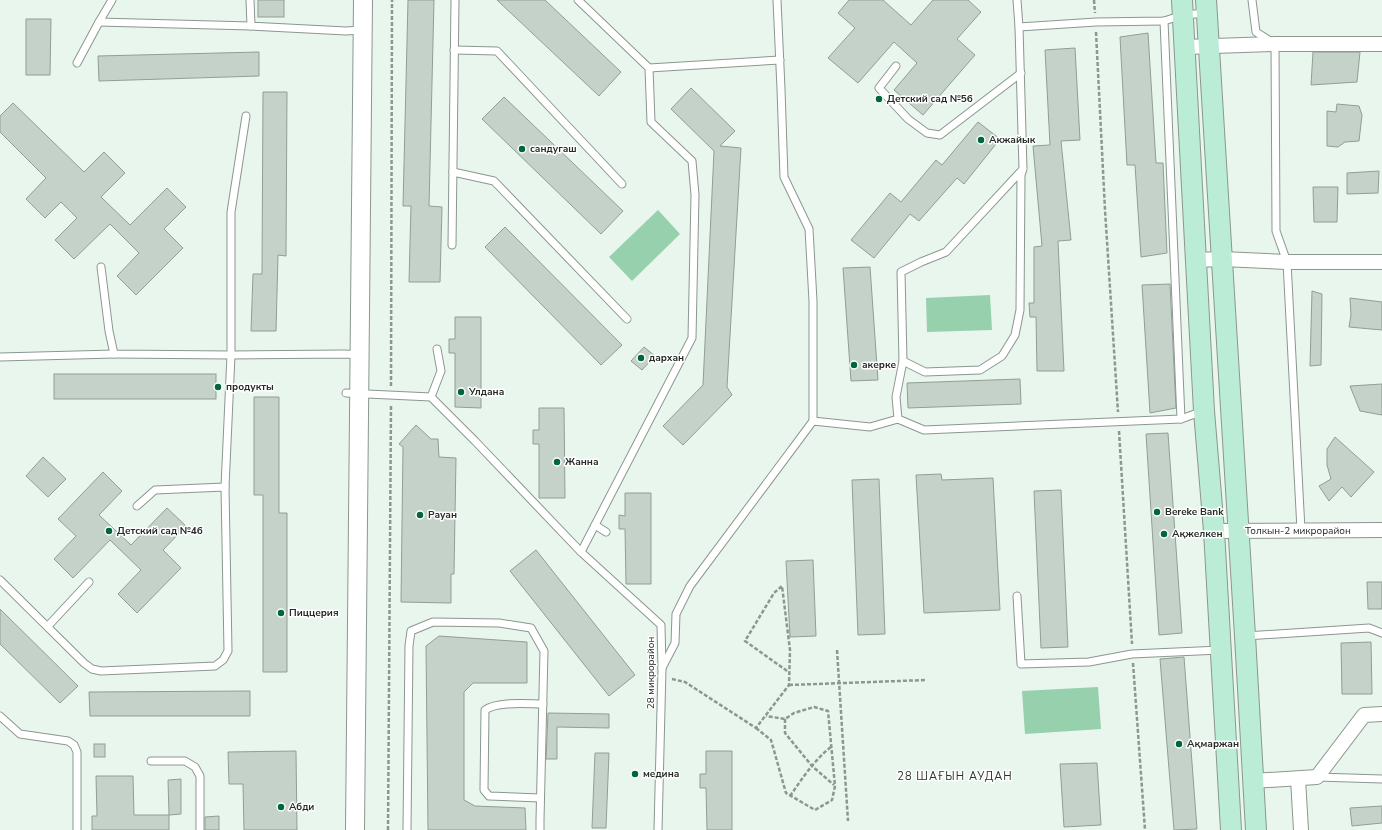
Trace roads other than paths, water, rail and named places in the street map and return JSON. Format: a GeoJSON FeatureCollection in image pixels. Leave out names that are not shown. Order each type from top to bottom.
{"type":"FeatureCollection","features":[{"type":"Feature","properties":{"kind":"main road"},"geometry":{"type":"LineString","coordinates":[[1206,6],[1256,830]]}},
{"type":"Feature","properties":{"kind":"main road"},"geometry":{"type":"LineString","coordinates":[[1182,8],[1204,411],[1214,531],[1231,830]]}},
{"type":"Feature","properties":{"kind":"street"},"geometry":{"type":"LineString","coordinates":[[355,830],[352,393],[359,355],[363,0]]}},
{"type":"Feature","properties":{"kind":"street"},"geometry":{"type":"LineString","coordinates":[[1185,47],[1275,44],[1382,44]]}},
{"type":"Feature","properties":{"kind":"street"},"geometry":{"type":"LineString","coordinates":[[1196,260],[1222,259],[1287,262],[1382,262]]}},
{"type":"Feature","properties":{"kind":"street","name":"Толкын-2 микрорайон"},"geometry":{"type":"LineString","coordinates":[[1214,531],[1382,530]]}},
{"type":"Feature","properties":{"kind":"street"},"geometry":{"type":"LineString","coordinates":[[1252,781],[1317,777],[1364,715],[1382,714]]}},
{"type":"Feature","properties":{"kind":"street"},"geometry":{"type":"LineString","coordinates":[[1298,779],[1301,830]]}},
{"type":"Feature","properties":{"kind":"lane"},"geometry":{"type":"LineString","coordinates":[[77,63],[98,22],[112,0]]}},
{"type":"Feature","properties":{"kind":"lane"},"geometry":{"type":"LineString","coordinates":[[250,0],[251,26]]}},
{"type":"Feature","properties":{"kind":"lane"},"geometry":{"type":"LineString","coordinates":[[452,245],[455,0]]}},
{"type":"Feature","properties":{"kind":"lane"},"geometry":{"type":"LineString","coordinates":[[578,0],[649,68],[651,122],[692,161],[695,195],[692,338],[581,552]]}},
{"type":"Feature","properties":{"kind":"lane"},"geometry":{"type":"LineString","coordinates":[[662,668],[675,643],[676,614],[690,586],[813,422],[813,301],[809,229],[784,177],[777,0]]}},
{"type":"Feature","properties":{"kind":"lane"},"geometry":{"type":"LineString","coordinates":[[902,361],[925,372],[980,370],[1002,356],[1015,335],[1020,310],[1021,175],[1023,169],[1021,73],[1017,0]]}},
{"type":"Feature","properties":{"kind":"lane"},"geometry":{"type":"LineString","coordinates":[[1252,0],[1256,32],[1275,44],[1274,192],[1276,231],[1287,262],[1301,530]]}},
{"type":"Feature","properties":{"kind":"lane"},"geometry":{"type":"LineString","coordinates":[[1019,27],[1096,22],[1164,21],[1182,8],[1206,6]]}},
{"type":"Feature","properties":{"kind":"lane"},"geometry":{"type":"LineString","coordinates":[[1164,21],[1181,419]]}},
{"type":"Feature","properties":{"kind":"lane"},"geometry":{"type":"LineString","coordinates":[[98,22],[251,26],[346,31],[362,30]]}},
{"type":"Feature","properties":{"kind":"lane"},"geometry":{"type":"LineString","coordinates":[[454,50],[497,51],[622,184]]}},
{"type":"Feature","properties":{"kind":"lane"},"geometry":{"type":"LineString","coordinates":[[649,68],[780,60]]}},
{"type":"Feature","properties":{"kind":"lane"},"geometry":{"type":"LineString","coordinates":[[896,66],[879,88],[908,119],[927,133],[940,135],[1021,73]]}},
{"type":"Feature","properties":{"kind":"lane"},"geometry":{"type":"LineString","coordinates":[[0,580],[84,663],[92,669],[101,671],[215,666],[223,660],[228,651],[225,487],[231,355],[231,212],[246,116]]}},
{"type":"Feature","properties":{"kind":"lane"},"geometry":{"type":"LineString","coordinates":[[898,420],[896,398],[902,361],[902,272],[921,262],[946,252],[1023,169]]}},
{"type":"Feature","properties":{"kind":"lane"},"geometry":{"type":"LineString","coordinates":[[453,172],[494,180],[627,319]]}},
{"type":"Feature","properties":{"kind":"lane"},"geometry":{"type":"LineString","coordinates":[[101,267],[109,331],[114,354]]}},
{"type":"Feature","properties":{"kind":"lane"},"geometry":{"type":"LineString","coordinates":[[352,393],[430,397],[441,371],[437,349]]}},
{"type":"Feature","properties":{"kind":"lane"},"geometry":{"type":"LineString","coordinates":[[0,357],[114,354],[359,355]]}},
{"type":"Feature","properties":{"kind":"lane","name":"28 микрорайон"},"geometry":{"type":"LineString","coordinates":[[430,397],[475,441],[581,552],[661,625],[662,676],[658,830]]}},
{"type":"Feature","properties":{"kind":"lane"},"geometry":{"type":"LineString","coordinates":[[813,422],[870,427],[898,420],[924,430],[1181,419],[1204,411]]}},
{"type":"Feature","properties":{"kind":"lane"},"geometry":{"type":"LineString","coordinates":[[137,506],[155,490],[225,487]]}},
{"type":"Feature","properties":{"kind":"lane"},"geometry":{"type":"LineString","coordinates":[[595,525],[606,532]]}},
{"type":"Feature","properties":{"kind":"lane"},"geometry":{"type":"LineString","coordinates":[[48,626],[89,582]]}},
{"type":"Feature","properties":{"kind":"lane"},"geometry":{"type":"LineString","coordinates":[[1017,596],[1021,664],[1089,662],[1132,654],[1220,650]]}},
{"type":"Feature","properties":{"kind":"lane"},"geometry":{"type":"LineString","coordinates":[[407,830],[409,646],[411,630],[433,622],[499,623],[530,628],[544,651],[540,830]]}},
{"type":"Feature","properties":{"kind":"lane"},"geometry":{"type":"LineString","coordinates":[[1245,636],[1369,628],[1382,633]]}},
{"type":"Feature","properties":{"kind":"lane"},"geometry":{"type":"LineString","coordinates":[[540,798],[489,796],[484,790],[485,710],[490,707],[511,704],[543,704]]}},
{"type":"Feature","properties":{"kind":"lane"},"geometry":{"type":"LineString","coordinates":[[0,716],[20,734],[68,741],[74,745],[77,752],[78,830]]}},
{"type":"Feature","properties":{"kind":"lane"},"geometry":{"type":"LineString","coordinates":[[151,761],[185,761],[195,767],[200,776],[200,830]]}},
{"type":"Feature","properties":{"kind":"lane"},"geometry":{"type":"LineString","coordinates":[[1317,777],[1382,779]]}},
{"type":"Feature","properties":{"kind":"place","name":"Детский сад №56"},"geometry":{"type":"Point","coordinates":[879,99]}},
{"type":"Feature","properties":{"kind":"place","name":"Акжайык"},"geometry":{"type":"Point","coordinates":[981,140]}},
{"type":"Feature","properties":{"kind":"place","name":"сандугаш"},"geometry":{"type":"Point","coordinates":[522,149]}},
{"type":"Feature","properties":{"kind":"place","name":"дархан"},"geometry":{"type":"Point","coordinates":[641,358]}},
{"type":"Feature","properties":{"kind":"place","name":"акерке"},"geometry":{"type":"Point","coordinates":[854,365]}},
{"type":"Feature","properties":{"kind":"place","name":"продукты"},"geometry":{"type":"Point","coordinates":[218,387]}},
{"type":"Feature","properties":{"kind":"place","name":"Улдана"},"geometry":{"type":"Point","coordinates":[461,392]}},
{"type":"Feature","properties":{"kind":"place","name":"Жанна"},"geometry":{"type":"Point","coordinates":[557,462]}},
{"type":"Feature","properties":{"kind":"place","name":"Bereke Bank"},"geometry":{"type":"Point","coordinates":[1157,512]}},
{"type":"Feature","properties":{"kind":"place","name":"Рауан"},"geometry":{"type":"Point","coordinates":[420,515]}},
{"type":"Feature","properties":{"kind":"place","name":"Детский сад №46"},"geometry":{"type":"Point","coordinates":[109,531]}},
{"type":"Feature","properties":{"kind":"place","name":"Ақжелкен"},"geometry":{"type":"Point","coordinates":[1164,534]}},
{"type":"Feature","properties":{"kind":"place","name":"Пиццерия"},"geometry":{"type":"Point","coordinates":[281,613]}},
{"type":"Feature","properties":{"kind":"place","name":"Ақмаржан"},"geometry":{"type":"Point","coordinates":[1179,744]}},
{"type":"Feature","properties":{"kind":"place","name":"медина"},"geometry":{"type":"Point","coordinates":[635,774]}},
{"type":"Feature","properties":{"kind":"place","name":"Абди"},"geometry":{"type":"Point","coordinates":[281,807]}},
{"type":"Feature","properties":{"kind":"district","name":"28 ШАҒЫН АУДАН"},"geometry":{"type":"Point","coordinates":[955,776]}}]}
